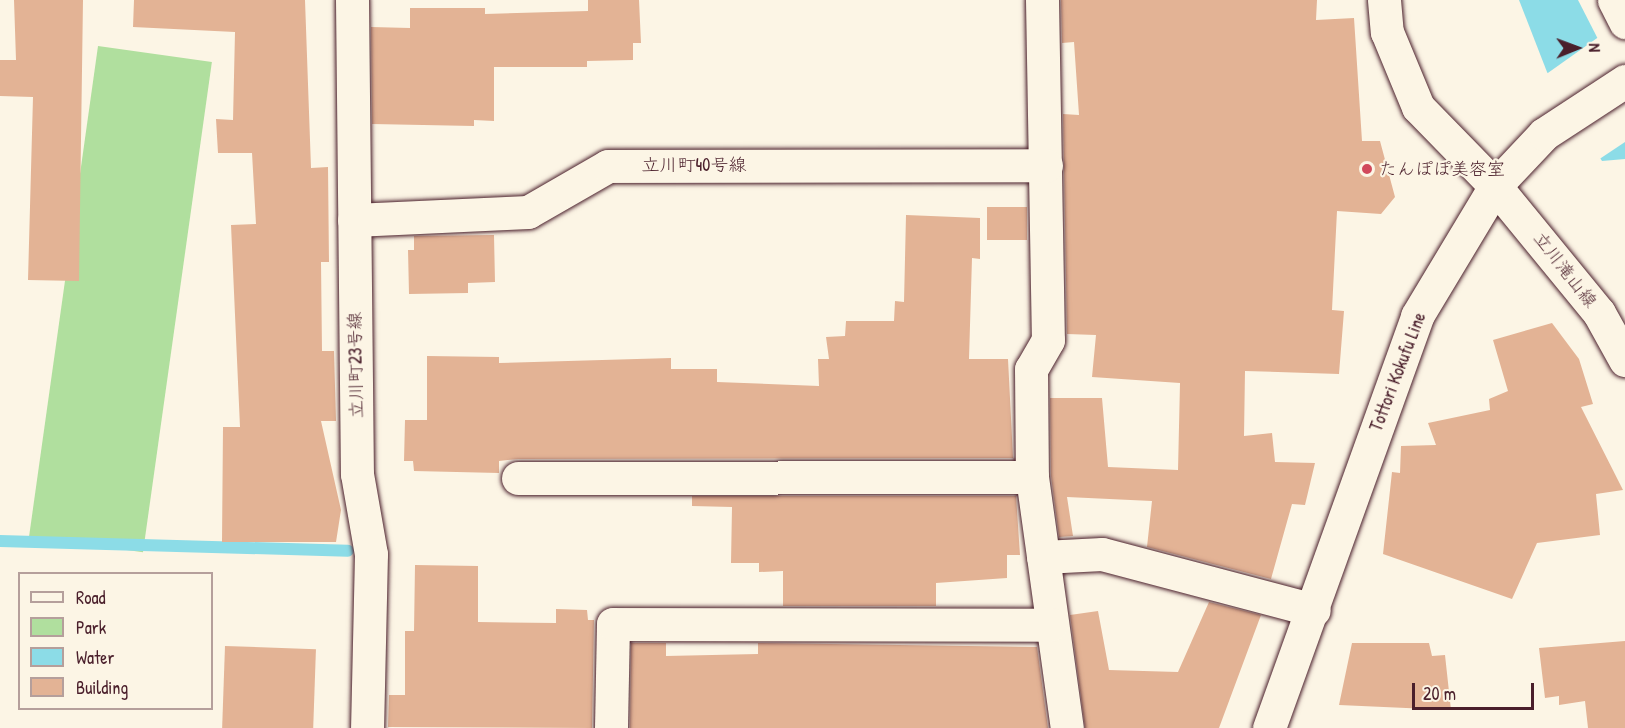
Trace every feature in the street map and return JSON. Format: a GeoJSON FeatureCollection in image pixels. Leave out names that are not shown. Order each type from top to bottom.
{"type":"FeatureCollection","features":[{"type":"Feature","properties":{"kind":"street","name":"立川町23号線"},"geometry":{"type":"LineString","coordinates":[[352,0],[357,474],[371,554],[367,728]]}},
{"type":"Feature","properties":{"kind":"street"},"geometry":{"type":"LineString","coordinates":[[1042,0],[1048,340],[1031,369],[1032,477],[1067,728]]}},
{"type":"Feature","properties":{"kind":"street","name":"立川滝山線"},"geometry":{"type":"LineString","coordinates":[[1384,0],[1387,32],[1418,107],[1495,186],[1586,296],[1625,360]]}},
{"type":"Feature","properties":{"kind":"street"},"geometry":{"type":"LineString","coordinates":[[1614,0],[1625,22]]}},
{"type":"Feature","properties":{"kind":"street","name":"Tottori Kokufu Line"},"geometry":{"type":"LineString","coordinates":[[1269,728],[1314,610],[1417,316],[1495,186],[1554,127],[1625,81]]}},
{"type":"Feature","properties":{"kind":"street","name":"立川町40号線"},"geometry":{"type":"LineString","coordinates":[[354,220],[528,212],[608,166],[1046,165]]}},
{"type":"Feature","properties":{"kind":"street"},"geometry":{"type":"LineString","coordinates":[[518,478],[1032,477]]}},
{"type":"Feature","properties":{"kind":"street"},"geometry":{"type":"LineString","coordinates":[[1043,557],[1102,554],[1314,610]]}},
{"type":"Feature","properties":{"kind":"street"},"geometry":{"type":"LineString","coordinates":[[611,728],[612,624],[1051,626]]}},
{"type":"Feature","properties":{"kind":"green space"},"geometry":{"type":"Polygon","coordinates":[[[98,46],[212,62],[143,552],[29,536],[98,46]]]}},
{"type":"Feature","properties":{"kind":"water"},"geometry":{"type":"Polygon","coordinates":[[[1519,0],[1578,0],[1625,92],[1625,159],[1602,161],[1547,72],[1519,0]]]}},
{"type":"Feature","properties":{"kind":"pier"},"geometry":{"type":"Polygon","coordinates":[[[1600,36],[1625,85],[1625,142],[1598,160],[1545,75],[1600,36]]]}},
{"type":"Feature","properties":{"kind":"building"},"geometry":{"type":"Polygon","coordinates":[[[14,0],[83,0],[79,281],[28,280],[33,97],[0,96],[0,60],[16,60],[14,0]]]}},
{"type":"Feature","properties":{"kind":"building"},"geometry":{"type":"Polygon","coordinates":[[[134,0],[305,0],[311,168],[328,167],[329,262],[321,262],[322,351],[334,351],[336,421],[321,421],[341,510],[336,542],[222,542],[223,427],[240,427],[231,225],[256,224],[252,153],[218,153],[216,119],[233,120],[235,32],[133,27],[134,0]]]}},
{"type":"Feature","properties":{"kind":"building"},"geometry":{"type":"Polygon","coordinates":[[[588,0],[639,0],[641,43],[633,43],[633,60],[587,61],[587,67],[494,67],[494,121],[474,120],[474,126],[372,124],[371,27],[410,28],[410,8],[485,8],[485,14],[588,11],[588,0]]]}},
{"type":"Feature","properties":{"kind":"building"},"geometry":{"type":"Polygon","coordinates":[[[1061,0],[1317,0],[1316,20],[1354,18],[1362,141],[1380,141],[1395,197],[1381,214],[1337,211],[1332,310],[1344,311],[1339,374],[1245,371],[1244,436],[1272,433],[1275,462],[1315,463],[1305,505],[1292,504],[1271,579],[1147,547],[1152,501],[1067,497],[1073,536],[1059,537],[1051,476],[1050,398],[1102,398],[1108,467],[1178,470],[1180,383],[1092,377],[1096,335],[1067,334],[1063,114],[1079,115],[1074,42],[1062,43],[1061,0]]]}},
{"type":"Feature","properties":{"kind":"building"},"geometry":{"type":"Polygon","coordinates":[[[987,207],[1027,207],[1027,240],[987,240],[987,207]]]}},
{"type":"Feature","properties":{"kind":"building"},"geometry":{"type":"Polygon","coordinates":[[[906,215],[980,218],[980,259],[972,258],[969,359],[1008,359],[1013,458],[518,459],[499,461],[499,473],[414,471],[413,461],[404,461],[405,420],[427,420],[427,356],[499,357],[499,363],[671,358],[671,369],[717,369],[717,382],[819,386],[818,359],[829,359],[826,337],[845,336],[846,321],[894,321],[895,301],[904,302],[906,215]]]}},
{"type":"Feature","properties":{"kind":"building"},"geometry":{"type":"Polygon","coordinates":[[[494,235],[495,282],[468,283],[468,293],[409,294],[408,250],[414,250],[414,236],[494,235]]]}},
{"type":"Feature","properties":{"kind":"building"},"geometry":{"type":"Polygon","coordinates":[[[1552,323],[1579,359],[1593,404],[1581,407],[1623,490],[1596,494],[1600,535],[1537,543],[1512,599],[1383,554],[1392,472],[1400,473],[1401,446],[1436,445],[1428,423],[1490,410],[1489,399],[1508,391],[1493,340],[1552,323]]]}},
{"type":"Feature","properties":{"kind":"building"},"geometry":{"type":"Polygon","coordinates":[[[692,496],[1016,496],[1020,555],[1007,555],[1007,578],[936,583],[936,606],[783,606],[783,571],[759,572],[759,563],[731,563],[732,507],[692,506],[692,496]]]}},
{"type":"Feature","properties":{"kind":"building"},"geometry":{"type":"Polygon","coordinates":[[[415,565],[478,566],[478,622],[556,623],[556,609],[587,610],[588,620],[594,620],[592,728],[388,727],[389,695],[405,695],[405,631],[414,631],[415,565]]]}},
{"type":"Feature","properties":{"kind":"building"},"geometry":{"type":"Polygon","coordinates":[[[1209,602],[1261,615],[1219,728],[1085,728],[1070,615],[1098,611],[1109,670],[1178,672],[1209,602]]]}},
{"type":"Feature","properties":{"kind":"building"},"geometry":{"type":"Polygon","coordinates":[[[1625,641],[1625,728],[1588,728],[1585,701],[1559,705],[1559,696],[1545,698],[1539,648],[1625,641]]]}},
{"type":"Feature","properties":{"kind":"building"},"geometry":{"type":"Polygon","coordinates":[[[631,643],[666,643],[666,656],[758,654],[758,643],[1037,647],[1048,728],[630,728],[631,643]]]}},
{"type":"Feature","properties":{"kind":"building"},"geometry":{"type":"Polygon","coordinates":[[[1352,643],[1429,643],[1432,656],[1445,655],[1451,710],[1339,705],[1352,643]]]}},
{"type":"Feature","properties":{"kind":"building"},"geometry":{"type":"Polygon","coordinates":[[[225,646],[316,649],[313,728],[222,728],[225,646]]]}},
{"type":"Feature","properties":{"kind":"waterway"},"geometry":{"type":"LineString","coordinates":[[0,541],[348,551]]}},
{"type":"Feature","properties":{"kind":"place","name":"たんぽぽ美容室"},"geometry":{"type":"Point","coordinates":[1367,169]}}]}
